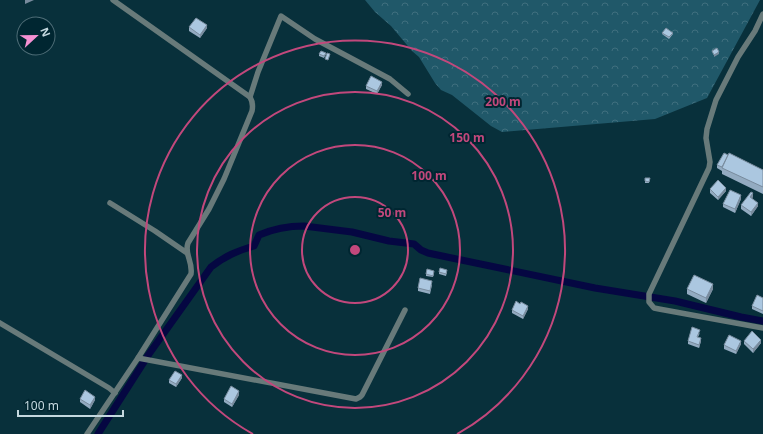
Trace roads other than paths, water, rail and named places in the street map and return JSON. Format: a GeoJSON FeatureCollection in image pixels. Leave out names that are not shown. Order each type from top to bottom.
{"type":"FeatureCollection","features":[{"type":"Feature","properties":{"kind":"street"},"geometry":{"type":"LineString","coordinates":[[87,434],[138,358],[191,274],[191,264],[187,253],[188,243],[209,209],[224,179],[252,111],[252,100],[250,97],[113,0]]}},
{"type":"Feature","properties":{"kind":"street"},"geometry":{"type":"LineString","coordinates":[[763,14],[755,31],[738,57],[716,100],[706,138],[710,156],[709,168],[648,302],[654,308],[763,328]]}},
{"type":"Feature","properties":{"kind":"street"},"geometry":{"type":"LineString","coordinates":[[250,97],[258,72],[281,16],[316,39],[390,79],[408,94]]}},
{"type":"Feature","properties":{"kind":"street"},"geometry":{"type":"LineString","coordinates":[[110,203],[156,231],[187,253]]}},
{"type":"Feature","properties":{"kind":"street"},"geometry":{"type":"LineString","coordinates":[[138,358],[356,399],[362,395],[405,310]]}},
{"type":"Feature","properties":{"kind":"street"},"geometry":{"type":"LineString","coordinates":[[0,323],[115,393]]}},
{"type":"Feature","properties":{"kind":"waterway"},"geometry":{"type":"LineString","coordinates":[[98,434],[149,354],[211,267],[231,254],[254,246],[259,235],[287,227],[304,226],[352,232],[389,241],[414,244],[421,250],[428,253],[595,288],[675,301],[763,321]]}}]}
